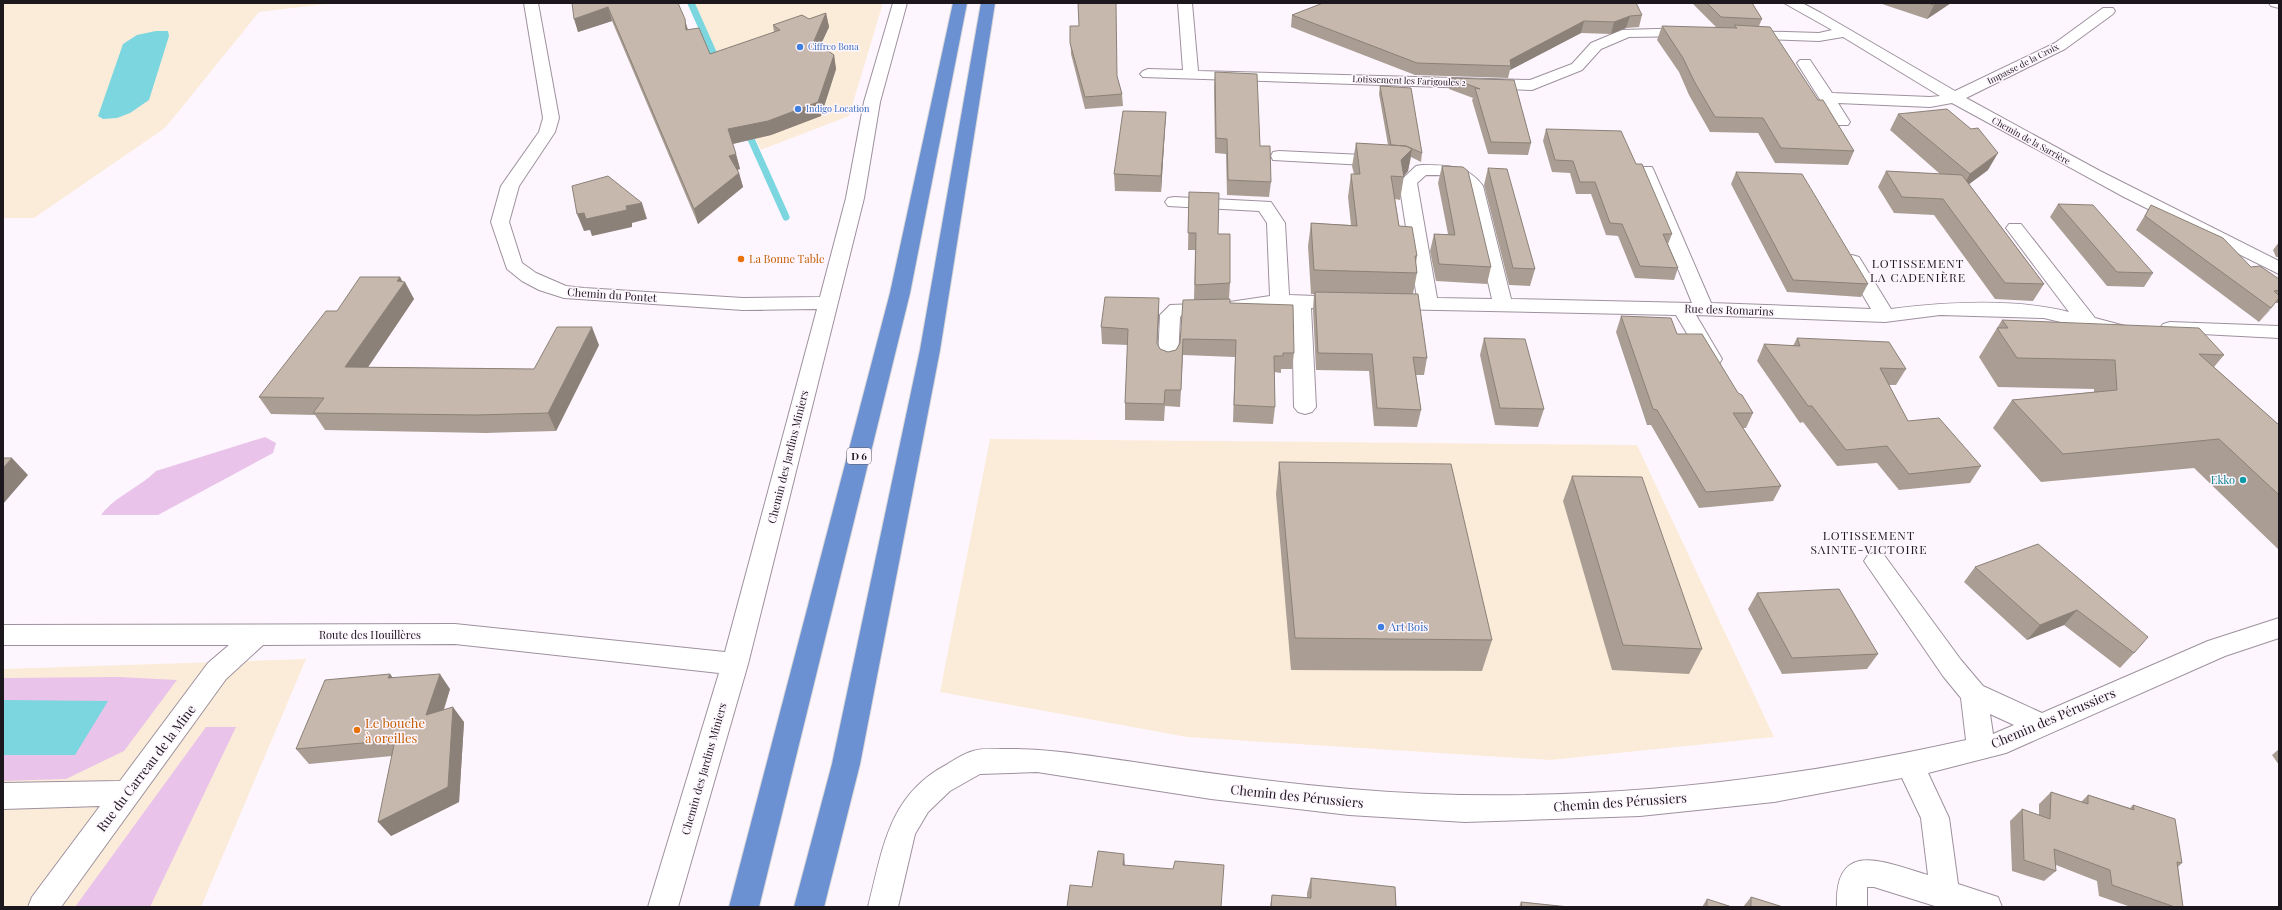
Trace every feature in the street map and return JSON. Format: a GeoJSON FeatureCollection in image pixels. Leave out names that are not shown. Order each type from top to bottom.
{"type":"FeatureCollection","features":[{"type":"Feature","properties":{"kind":"highway","name":"D 6"},"geometry":{"type":"LineString","coordinates":[[744,907],[900,293],[960,3]]}},
{"type":"Feature","properties":{"kind":"highway"},"geometry":{"type":"LineString","coordinates":[[809,907],[846,764],[930,350],[988,3]]}},
{"type":"Feature","properties":{"kind":"street","name":"Chemin du Pontet"},"geometry":{"type":"LineString","coordinates":[[531,3],[551,118],[547,132],[510,186],[504,204],[500,222],[514,265],[529,277],[546,286],[584,294],[743,304],[828,303]]}},
{"type":"Feature","properties":{"kind":"street","name":"Chemin des Jardins Miniers"},"geometry":{"type":"LineString","coordinates":[[663,907],[735,664],[855,198],[872,102],[900,3]]}},
{"type":"Feature","properties":{"kind":"street","name":"Chemin de la Sarrière"},"geometry":{"type":"LineString","coordinates":[[1791,3],[1846,32],[1954,98],[2066,161],[2279,268]]}},
{"type":"Feature","properties":{"kind":"street"},"geometry":{"type":"LineString","coordinates":[[1185,4],[1191,75]]}},
{"type":"Feature","properties":{"kind":"street","name":"Impasse de la Croix"},"geometry":{"type":"LineString","coordinates":[[1827,98],[1930,102],[1954,98],[2060,46],[2108,11]]}},
{"type":"Feature","properties":{"kind":"street","name":"Lotissement les Farigoules 2"},"geometry":{"type":"LineString","coordinates":[[1148,74],[1532,85],[1577,67],[1596,46],[1627,33],[1657,31],[1703,33]]}},
{"type":"Feature","properties":{"kind":"street"},"geometry":{"type":"LineString","coordinates":[[1734,34],[1820,37],[1846,32]]}},
{"type":"Feature","properties":{"kind":"street"},"geometry":{"type":"LineString","coordinates":[[1805,63],[1842,122]]}},
{"type":"Feature","properties":{"kind":"street"},"geometry":{"type":"LineString","coordinates":[[1279,156],[1403,162],[1422,170],[1447,170],[1465,176],[1474,186],[1503,305]]}},
{"type":"Feature","properties":{"kind":"street"},"geometry":{"type":"LineString","coordinates":[[1422,170],[1408,182],[1428,304]]}},
{"type":"Feature","properties":{"kind":"street"},"geometry":{"type":"LineString","coordinates":[[1646,171],[1704,309]]}},
{"type":"Feature","properties":{"kind":"street"},"geometry":{"type":"LineString","coordinates":[[1174,202],[1265,206],[1276,223],[1280,301]]}},
{"type":"Feature","properties":{"kind":"street"},"geometry":{"type":"LineString","coordinates":[[2015,228],[2088,323]]}},
{"type":"Feature","properties":{"kind":"street"},"geometry":{"type":"LineString","coordinates":[[1842,244],[1885,316]]}},
{"type":"Feature","properties":{"kind":"street","name":"Rue des Romarins"},"geometry":{"type":"LineString","coordinates":[[1168,360],[1170,315],[1177,309],[1223,309],[1280,301],[1704,309],[1885,316],[1940,309],[2036,312],[2116,330],[2133,331]]}},
{"type":"Feature","properties":{"kind":"street"},"geometry":{"type":"LineString","coordinates":[[1301,302],[1305,407]]}},
{"type":"Feature","properties":{"kind":"street"},"geometry":{"type":"LineString","coordinates":[[1683,309],[1723,377]]}},
{"type":"Feature","properties":{"kind":"street"},"geometry":{"type":"LineString","coordinates":[[2153,328],[2279,332]]}},
{"type":"Feature","properties":{"kind":"street"},"geometry":{"type":"LineString","coordinates":[[1876,561],[1952,668],[1974,694],[2039,724]]}},
{"type":"Feature","properties":{"kind":"street","name":"Chemin des Pérussiers"},"geometry":{"type":"LineString","coordinates":[[883,907],[902,830],[918,803],[940,782],[976,762],[1037,760],[1211,786],[1349,802],[1465,809],[1640,803],[1774,789],[1909,766],[1996,745],[2039,724],[2218,648],[2279,628]]}},
{"type":"Feature","properties":{"kind":"street","name":"Route des Houillères"},"geometry":{"type":"LineString","coordinates":[[3,635],[256,636],[455,634],[735,664]]}},
{"type":"Feature","properties":{"kind":"street","name":"Rue du Carreau de la Mine"},"geometry":{"type":"LineString","coordinates":[[43,907],[217,671],[256,636]]}},
{"type":"Feature","properties":{"kind":"street"},"geometry":{"type":"LineString","coordinates":[[1974,694],[1981,748]]}},
{"type":"Feature","properties":{"kind":"street"},"geometry":{"type":"LineString","coordinates":[[1909,766],[1923,789],[1935,818],[1945,895]]}},
{"type":"Feature","properties":{"kind":"street"},"geometry":{"type":"LineString","coordinates":[[3,796],[127,793]]}},
{"type":"Feature","properties":{"kind":"street"},"geometry":{"type":"LineString","coordinates":[[1852,907],[1850,887],[1855,877],[1863,873],[1874,873],[1987,907]]}},
{"type":"Feature","properties":{"kind":"shaded area"},"geometry":{"type":"Polygon","coordinates":[[[3,3],[334,3],[259,12],[165,128],[34,218],[3,218],[3,3]]]}},
{"type":"Feature","properties":{"kind":"shaded area"},"geometry":{"type":"Polygon","coordinates":[[[689,3],[883,3],[849,116],[761,150],[689,3]]]}},
{"type":"Feature","properties":{"kind":"shaded area"},"geometry":{"type":"Polygon","coordinates":[[[265,437],[276,443],[273,453],[158,515],[101,515],[113,502],[156,471],[265,437]]]}},
{"type":"Feature","properties":{"kind":"shaded area"},"geometry":{"type":"Polygon","coordinates":[[[990,439],[1637,445],[1774,737],[1550,760],[1187,737],[940,692],[990,439]]]}},
{"type":"Feature","properties":{"kind":"shaded area"},"geometry":{"type":"Polygon","coordinates":[[[306,659],[201,907],[3,907],[3,669],[306,659]]]}},
{"type":"Feature","properties":{"kind":"shaded area"},"geometry":{"type":"Polygon","coordinates":[[[119,677],[177,680],[124,751],[66,779],[3,781],[3,678],[119,677]]]}},
{"type":"Feature","properties":{"kind":"shaded area"},"geometry":{"type":"Polygon","coordinates":[[[206,727],[236,727],[150,907],[75,907],[206,727]]]}},
{"type":"Feature","properties":{"kind":"water"},"geometry":{"type":"Polygon","coordinates":[[[156,31],[168,31],[169,36],[149,100],[130,113],[117,118],[103,119],[98,116],[123,44],[137,35],[156,31]]]}},
{"type":"Feature","properties":{"kind":"water"},"geometry":{"type":"Polygon","coordinates":[[[3,700],[108,701],[75,755],[3,755],[3,700]]]}},
{"type":"Feature","properties":{"kind":"building"},"geometry":{"type":"Polygon","coordinates":[[[572,3],[678,3],[685,19],[686,30],[699,28],[710,54],[780,30],[773,25],[802,15],[809,19],[826,13],[814,41],[834,55],[818,102],[768,121],[728,129],[736,154],[729,156],[739,173],[694,209],[608,7],[574,19],[572,3]]]}},
{"type":"Feature","properties":{"kind":"building"},"geometry":{"type":"Polygon","coordinates":[[[1078,3],[1116,3],[1117,76],[1122,94],[1085,97],[1070,43],[1070,26],[1079,26],[1078,3]]]}},
{"type":"Feature","properties":{"kind":"building"},"geometry":{"type":"Polygon","coordinates":[[[1323,3],[1636,3],[1642,15],[1630,16],[1614,22],[1584,21],[1510,60],[1511,66],[1417,63],[1292,15],[1323,3]]]}},
{"type":"Feature","properties":{"kind":"building"},"geometry":{"type":"Polygon","coordinates":[[[1707,3],[1752,3],[1762,19],[1721,17],[1707,3]]]}},
{"type":"Feature","properties":{"kind":"building"},"geometry":{"type":"Polygon","coordinates":[[[1734,25],[1770,27],[1818,100],[1823,100],[1854,151],[1781,148],[1763,118],[1715,117],[1694,81],[1683,58],[1662,26],[1737,28],[1734,25]]]}},
{"type":"Feature","properties":{"kind":"building"},"geometry":{"type":"Polygon","coordinates":[[[1215,72],[1257,74],[1260,146],[1270,146],[1271,182],[1228,180],[1227,139],[1216,138],[1215,72]]]}},
{"type":"Feature","properties":{"kind":"building"},"geometry":{"type":"Polygon","coordinates":[[[1451,78],[1514,80],[1531,143],[1491,142],[1475,88],[1480,89],[1451,78]]]}},
{"type":"Feature","properties":{"kind":"building"},"geometry":{"type":"Polygon","coordinates":[[[1380,86],[1411,88],[1422,153],[1406,146],[1391,145],[1380,86]]]}},
{"type":"Feature","properties":{"kind":"building"},"geometry":{"type":"Polygon","coordinates":[[[1947,109],[1971,129],[1978,128],[1998,153],[1970,174],[1898,114],[1947,109]]]}},
{"type":"Feature","properties":{"kind":"building"},"geometry":{"type":"Polygon","coordinates":[[[1123,111],[1166,112],[1161,176],[1114,174],[1123,111]]]}},
{"type":"Feature","properties":{"kind":"building"},"geometry":{"type":"Polygon","coordinates":[[[1546,129],[1621,131],[1636,164],[1642,164],[1672,234],[1663,234],[1678,268],[1640,266],[1622,224],[1610,223],[1595,182],[1580,182],[1573,161],[1555,160],[1546,129]]]}},
{"type":"Feature","properties":{"kind":"building"},"geometry":{"type":"Polygon","coordinates":[[[1356,143],[1406,146],[1412,149],[1401,160],[1404,177],[1391,176],[1399,226],[1412,227],[1417,256],[1415,256],[1417,273],[1314,270],[1311,223],[1357,226],[1351,174],[1360,174],[1356,143]]]}},
{"type":"Feature","properties":{"kind":"building"},"geometry":{"type":"Polygon","coordinates":[[[1442,166],[1463,167],[1468,171],[1491,267],[1439,264],[1434,234],[1455,235],[1442,166]]]}},
{"type":"Feature","properties":{"kind":"building"},"geometry":{"type":"Polygon","coordinates":[[[1488,168],[1507,169],[1535,269],[1513,268],[1488,168]]]}},
{"type":"Feature","properties":{"kind":"building"},"geometry":{"type":"Polygon","coordinates":[[[1886,171],[1962,175],[2044,284],[2005,283],[1943,199],[1902,197],[1886,171]]]}},
{"type":"Feature","properties":{"kind":"building"},"geometry":{"type":"Polygon","coordinates":[[[1736,172],[1802,174],[1868,284],[1793,280],[1736,172]]]}},
{"type":"Feature","properties":{"kind":"building"},"geometry":{"type":"Polygon","coordinates":[[[608,176],[642,203],[626,206],[627,210],[586,219],[584,213],[577,214],[572,186],[608,176]]]}},
{"type":"Feature","properties":{"kind":"building"},"geometry":{"type":"Polygon","coordinates":[[[1189,192],[1219,193],[1218,234],[1230,234],[1230,283],[1195,285],[1196,233],[1188,233],[1189,192]]]}},
{"type":"Feature","properties":{"kind":"building"},"geometry":{"type":"Polygon","coordinates":[[[2058,204],[2093,205],[2153,273],[2117,272],[2058,204]]]}},
{"type":"Feature","properties":{"kind":"building"},"geometry":{"type":"Polygon","coordinates":[[[2151,205],[2223,238],[2251,267],[2260,266],[2279,279],[2279,290],[2274,291],[2279,298],[2271,308],[2145,216],[2151,205]]]}},
{"type":"Feature","properties":{"kind":"building"},"geometry":{"type":"Polygon","coordinates":[[[360,277],[400,277],[397,281],[405,282],[345,367],[534,369],[557,327],[592,327],[548,413],[477,415],[313,413],[324,398],[259,397],[326,311],[337,311],[360,277]]]}},
{"type":"Feature","properties":{"kind":"building"},"geometry":{"type":"Polygon","coordinates":[[[1315,292],[1418,294],[1427,358],[1413,357],[1421,410],[1377,408],[1372,354],[1318,353],[1315,292]]]}},
{"type":"Feature","properties":{"kind":"building"},"geometry":{"type":"Polygon","coordinates":[[[1105,297],[1159,298],[1157,343],[1160,349],[1168,352],[1176,350],[1180,343],[1183,300],[1230,299],[1230,303],[1293,305],[1294,353],[1283,353],[1283,356],[1274,356],[1275,407],[1234,405],[1236,340],[1183,339],[1181,390],[1165,390],[1164,404],[1125,403],[1128,329],[1101,327],[1105,297]]]}},
{"type":"Feature","properties":{"kind":"building"},"geometry":{"type":"Polygon","coordinates":[[[1621,316],[1671,318],[1677,334],[1702,334],[1738,393],[1742,395],[1753,413],[1733,413],[1781,486],[1706,492],[1657,410],[1653,409],[1621,316]]]}},
{"type":"Feature","properties":{"kind":"building"},"geometry":{"type":"Polygon","coordinates":[[[2002,320],[2199,328],[2224,355],[2199,354],[2279,425],[2279,495],[2219,439],[2063,454],[2012,400],[2117,390],[2115,360],[2017,358],[1997,328],[2008,328],[2002,320]]]}},
{"type":"Feature","properties":{"kind":"building"},"geometry":{"type":"Polygon","coordinates":[[[1484,338],[1525,339],[1544,409],[1500,408],[1484,338]]]}},
{"type":"Feature","properties":{"kind":"building"},"geometry":{"type":"Polygon","coordinates":[[[1797,338],[1889,342],[1906,369],[1880,368],[1908,421],[1939,418],[1981,466],[1909,474],[1887,446],[1846,450],[1812,406],[1808,406],[1764,344],[1800,346],[1797,338]]]}},
{"type":"Feature","properties":{"kind":"building"},"geometry":{"type":"Polygon","coordinates":[[[3,458],[12,458],[3,468],[3,458]]]}},
{"type":"Feature","properties":{"kind":"building"},"geometry":{"type":"Polygon","coordinates":[[[1279,462],[1451,464],[1492,640],[1295,638],[1279,462]]]}},
{"type":"Feature","properties":{"kind":"building"},"geometry":{"type":"Polygon","coordinates":[[[1572,476],[1642,477],[1702,649],[1623,645],[1572,476]]]}},
{"type":"Feature","properties":{"kind":"building"},"geometry":{"type":"Polygon","coordinates":[[[2038,544],[2148,637],[2134,653],[2077,610],[2040,625],[1975,567],[2038,544]]]}},
{"type":"Feature","properties":{"kind":"building"},"geometry":{"type":"Polygon","coordinates":[[[1839,589],[1878,654],[1792,658],[1757,593],[1839,589]]]}},
{"type":"Feature","properties":{"kind":"building"},"geometry":{"type":"Polygon","coordinates":[[[390,674],[388,678],[440,674],[426,715],[453,707],[448,787],[378,822],[395,740],[296,749],[325,680],[390,674]]]}},
{"type":"Feature","properties":{"kind":"building"},"geometry":{"type":"Polygon","coordinates":[[[2051,792],[2088,804],[2088,795],[2134,810],[2133,805],[2175,819],[2182,863],[2177,862],[2183,907],[2175,907],[2112,885],[2110,870],[2054,849],[2056,871],[2024,860],[2022,809],[2050,819],[2051,792]]]}},
{"type":"Feature","properties":{"kind":"building"},"geometry":{"type":"Polygon","coordinates":[[[1098,851],[1124,854],[1123,865],[1173,869],[1175,861],[1224,865],[1221,907],[1067,907],[1070,885],[1092,887],[1098,851]]]}},
{"type":"Feature","properties":{"kind":"building"},"geometry":{"type":"Polygon","coordinates":[[[1311,878],[1395,887],[1396,907],[1271,907],[1272,895],[1311,898],[1311,878]]]}},
{"type":"Feature","properties":{"kind":"building"},"geometry":{"type":"Polygon","coordinates":[[[1751,897],[1783,907],[1751,907],[1751,897]]]}},
{"type":"Feature","properties":{"kind":"building"},"geometry":{"type":"Polygon","coordinates":[[[1707,899],[1732,907],[1707,907],[1707,899]]]}},
{"type":"Feature","properties":{"kind":"building"},"geometry":{"type":"Polygon","coordinates":[[[1521,902],[1569,907],[1522,907],[1521,902]]]}},
{"type":"Feature","properties":{"kind":"waterway"},"geometry":{"type":"LineString","coordinates":[[691,3],[719,66]]}},
{"type":"Feature","properties":{"kind":"waterway"},"geometry":{"type":"LineString","coordinates":[[746,128],[786,217]]}},
{"type":"Feature","properties":{"kind":"place","name":"Ciffreo Bona"},"geometry":{"type":"Point","coordinates":[800,47]}},
{"type":"Feature","properties":{"kind":"place","name":"Indigo Location"},"geometry":{"type":"Point","coordinates":[798,109]}},
{"type":"Feature","properties":{"kind":"place","name":"La Bonne Table"},"geometry":{"type":"Point","coordinates":[741,259]}},
{"type":"Feature","properties":{"kind":"place","name":"Ekko"},"geometry":{"type":"Point","coordinates":[2243,480]}},
{"type":"Feature","properties":{"kind":"place","name":"Art Bois"},"geometry":{"type":"Point","coordinates":[1381,627]}},
{"type":"Feature","properties":{"kind":"place","name":"Le bouche à oreilles"},"geometry":{"type":"Point","coordinates":[357,730]}},
{"type":"Feature","properties":{"kind":"district","name":"LOTISSEMENT LA CADENIÈRE"},"geometry":{"type":"Point","coordinates":[1918,271]}},
{"type":"Feature","properties":{"kind":"district","name":"LOTISSEMENT SAINTE-VICTOIRE"},"geometry":{"type":"Point","coordinates":[1869,543]}}]}
